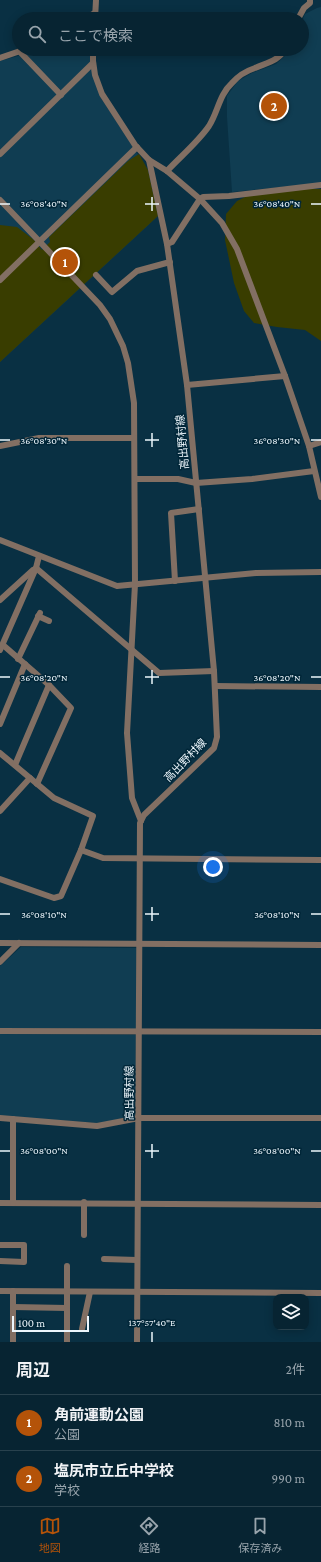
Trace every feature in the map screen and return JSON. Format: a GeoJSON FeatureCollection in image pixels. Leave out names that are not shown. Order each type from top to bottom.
{"type":"FeatureCollection","features":[{"type":"Feature","properties":{"kind":"street"},"geometry":{"type":"LineString","coordinates":[[95,12],[96,0]]}},
{"type":"Feature","properties":{"kind":"street"},"geometry":{"type":"LineString","coordinates":[[302,12],[310,3],[310,0]]}},
{"type":"Feature","properties":{"kind":"street"},"geometry":{"type":"LineString","coordinates":[[0,58],[12,54]]}},
{"type":"Feature","properties":{"kind":"street"},"geometry":{"type":"LineString","coordinates":[[28,56],[61,95]]}},
{"type":"Feature","properties":{"kind":"street"},"geometry":{"type":"LineString","coordinates":[[93,56],[93,63],[102,94],[137,147],[149,160],[167,171],[200,199],[222,223],[237,249],[285,376],[309,446],[321,497]]}},
{"type":"Feature","properties":{"kind":"street"},"geometry":{"type":"LineString","coordinates":[[167,171],[208,127],[216,114],[220,98],[230,84],[241,74],[274,61],[280,56]]}},
{"type":"Feature","properties":{"kind":"street"},"geometry":{"type":"LineString","coordinates":[[0,154],[93,63]]}},
{"type":"Feature","properties":{"kind":"street"},"geometry":{"type":"LineString","coordinates":[[0,280],[137,147]]}},
{"type":"Feature","properties":{"kind":"street","name":"高出野村線"},"geometry":{"type":"LineString","coordinates":[[137,1342],[136,1292],[141,821],[144,815],[214,748],[217,737],[214,671],[187,385],[167,244],[149,160]]}},
{"type":"Feature","properties":{"kind":"street"},"geometry":{"type":"LineString","coordinates":[[167,244],[172,242],[200,199],[203,197],[229,196],[321,185]]}},
{"type":"Feature","properties":{"kind":"street"},"geometry":{"type":"LineString","coordinates":[[0,200],[100,305],[110,319],[123,346],[128,363],[133,386],[136,479],[135,584],[127,733],[132,798],[141,821]]}},
{"type":"Feature","properties":{"kind":"street"},"geometry":{"type":"LineString","coordinates":[[96,274],[112,292],[137,271],[170,262]]}},
{"type":"Feature","properties":{"kind":"street"},"geometry":{"type":"LineString","coordinates":[[187,385],[285,376]]}},
{"type":"Feature","properties":{"kind":"street"},"geometry":{"type":"LineString","coordinates":[[0,446],[39,438],[134,438]]}},
{"type":"Feature","properties":{"kind":"street"},"geometry":{"type":"LineString","coordinates":[[309,446],[321,442]]}},
{"type":"Feature","properties":{"kind":"street"},"geometry":{"type":"LineString","coordinates":[[136,479],[178,479],[196,483],[252,479],[314,471]]}},
{"type":"Feature","properties":{"kind":"street"},"geometry":{"type":"LineString","coordinates":[[175,581],[171,513],[199,509]]}},
{"type":"Feature","properties":{"kind":"street"},"geometry":{"type":"LineString","coordinates":[[0,540],[117,586],[256,573],[321,572]]}},
{"type":"Feature","properties":{"kind":"street"},"geometry":{"type":"LineString","coordinates":[[37,784],[71,708],[18,658],[1,648],[36,568],[39,556]]}},
{"type":"Feature","properties":{"kind":"street"},"geometry":{"type":"LineString","coordinates":[[0,600],[36,568]]}},
{"type":"Feature","properties":{"kind":"street"},"geometry":{"type":"LineString","coordinates":[[36,568],[158,673],[214,671]]}},
{"type":"Feature","properties":{"kind":"street"},"geometry":{"type":"LineString","coordinates":[[18,658],[39,614],[49,621]]}},
{"type":"Feature","properties":{"kind":"street"},"geometry":{"type":"LineString","coordinates":[[0,724],[25,664]]}},
{"type":"Feature","properties":{"kind":"street"},"geometry":{"type":"LineString","coordinates":[[15,765],[48,685]]}},
{"type":"Feature","properties":{"kind":"street"},"geometry":{"type":"LineString","coordinates":[[215,686],[321,687]]}},
{"type":"Feature","properties":{"kind":"street"},"geometry":{"type":"LineString","coordinates":[[0,753],[54,798],[93,816],[63,894],[57,898],[54,898],[0,879]]}},
{"type":"Feature","properties":{"kind":"street"},"geometry":{"type":"LineString","coordinates":[[0,811],[30,778]]}},
{"type":"Feature","properties":{"kind":"street"},"geometry":{"type":"LineString","coordinates":[[81,850],[103,858],[321,860]]}},
{"type":"Feature","properties":{"kind":"street"},"geometry":{"type":"LineString","coordinates":[[0,943],[321,945]]}},
{"type":"Feature","properties":{"kind":"street"},"geometry":{"type":"LineString","coordinates":[[0,962],[19,943]]}},
{"type":"Feature","properties":{"kind":"street"},"geometry":{"type":"LineString","coordinates":[[0,1031],[321,1032]]}},
{"type":"Feature","properties":{"kind":"street"},"geometry":{"type":"LineString","coordinates":[[0,1118],[97,1126],[139,1118],[321,1118]]}},
{"type":"Feature","properties":{"kind":"street"},"geometry":{"type":"LineString","coordinates":[[13,1119],[13,1203]]}},
{"type":"Feature","properties":{"kind":"street"},"geometry":{"type":"LineString","coordinates":[[84,1202],[84,1235]]}},
{"type":"Feature","properties":{"kind":"street"},"geometry":{"type":"LineString","coordinates":[[0,1203],[84,1202],[138,1204],[321,1205]]}},
{"type":"Feature","properties":{"kind":"street"},"geometry":{"type":"LineString","coordinates":[[0,1245],[24,1245],[24,1262],[0,1261]]}},
{"type":"Feature","properties":{"kind":"street"},"geometry":{"type":"LineString","coordinates":[[104,1259],[137,1260]]}},
{"type":"Feature","properties":{"kind":"street"},"geometry":{"type":"LineString","coordinates":[[67,1266],[67,1342]]}},
{"type":"Feature","properties":{"kind":"street"},"geometry":{"type":"LineString","coordinates":[[0,1291],[321,1293]]}},
{"type":"Feature","properties":{"kind":"street"},"geometry":{"type":"LineString","coordinates":[[12,1291],[13,1342]]}},
{"type":"Feature","properties":{"kind":"street"},"geometry":{"type":"LineString","coordinates":[[82,1329],[90,1292]]}},
{"type":"Feature","properties":{"kind":"street"},"geometry":{"type":"LineString","coordinates":[[13,1307],[67,1308]]}},
{"type":"Feature","properties":{"kind":"shaded area"},"geometry":{"type":"Polygon","coordinates":[[[321,7],[321,183],[232,192],[227,96],[238,81],[252,73],[276,64],[285,56],[309,56],[309,12],[321,7]]]}},
{"type":"Feature","properties":{"kind":"shaded area"},"geometry":{"type":"Polygon","coordinates":[[[18,56],[92,56],[101,98],[148,170],[158,216],[0,362],[0,61],[18,56]]]}},
{"type":"Feature","properties":{"kind":"shaded area"},"geometry":{"type":"Polygon","coordinates":[[[139,154],[148,170],[158,216],[0,362],[0,225],[17,227],[34,240],[42,250],[50,242],[49,237],[128,161],[139,154]]]}},
{"type":"Feature","properties":{"kind":"shaded area"},"geometry":{"type":"Polygon","coordinates":[[[301,189],[321,189],[321,341],[305,330],[254,323],[244,311],[234,283],[225,240],[226,214],[237,201],[247,196],[301,189]]]}},
{"type":"Feature","properties":{"kind":"shaded area"},"geometry":{"type":"Polygon","coordinates":[[[21,947],[137,948],[136,1029],[0,1028],[0,966],[21,947]]]}},
{"type":"Feature","properties":{"kind":"shaded area"},"geometry":{"type":"Polygon","coordinates":[[[0,1034],[136,1035],[135,1117],[97,1123],[0,1116],[0,1034]]]}},
{"type":"Feature","properties":{"kind":"place","name":"塩尻市立丘中学校"},"geometry":{"type":"Point","coordinates":[274,106]}},
{"type":"Feature","properties":{"kind":"place","name":"角前運動公園"},"geometry":{"type":"Point","coordinates":[65,262]}}]}
